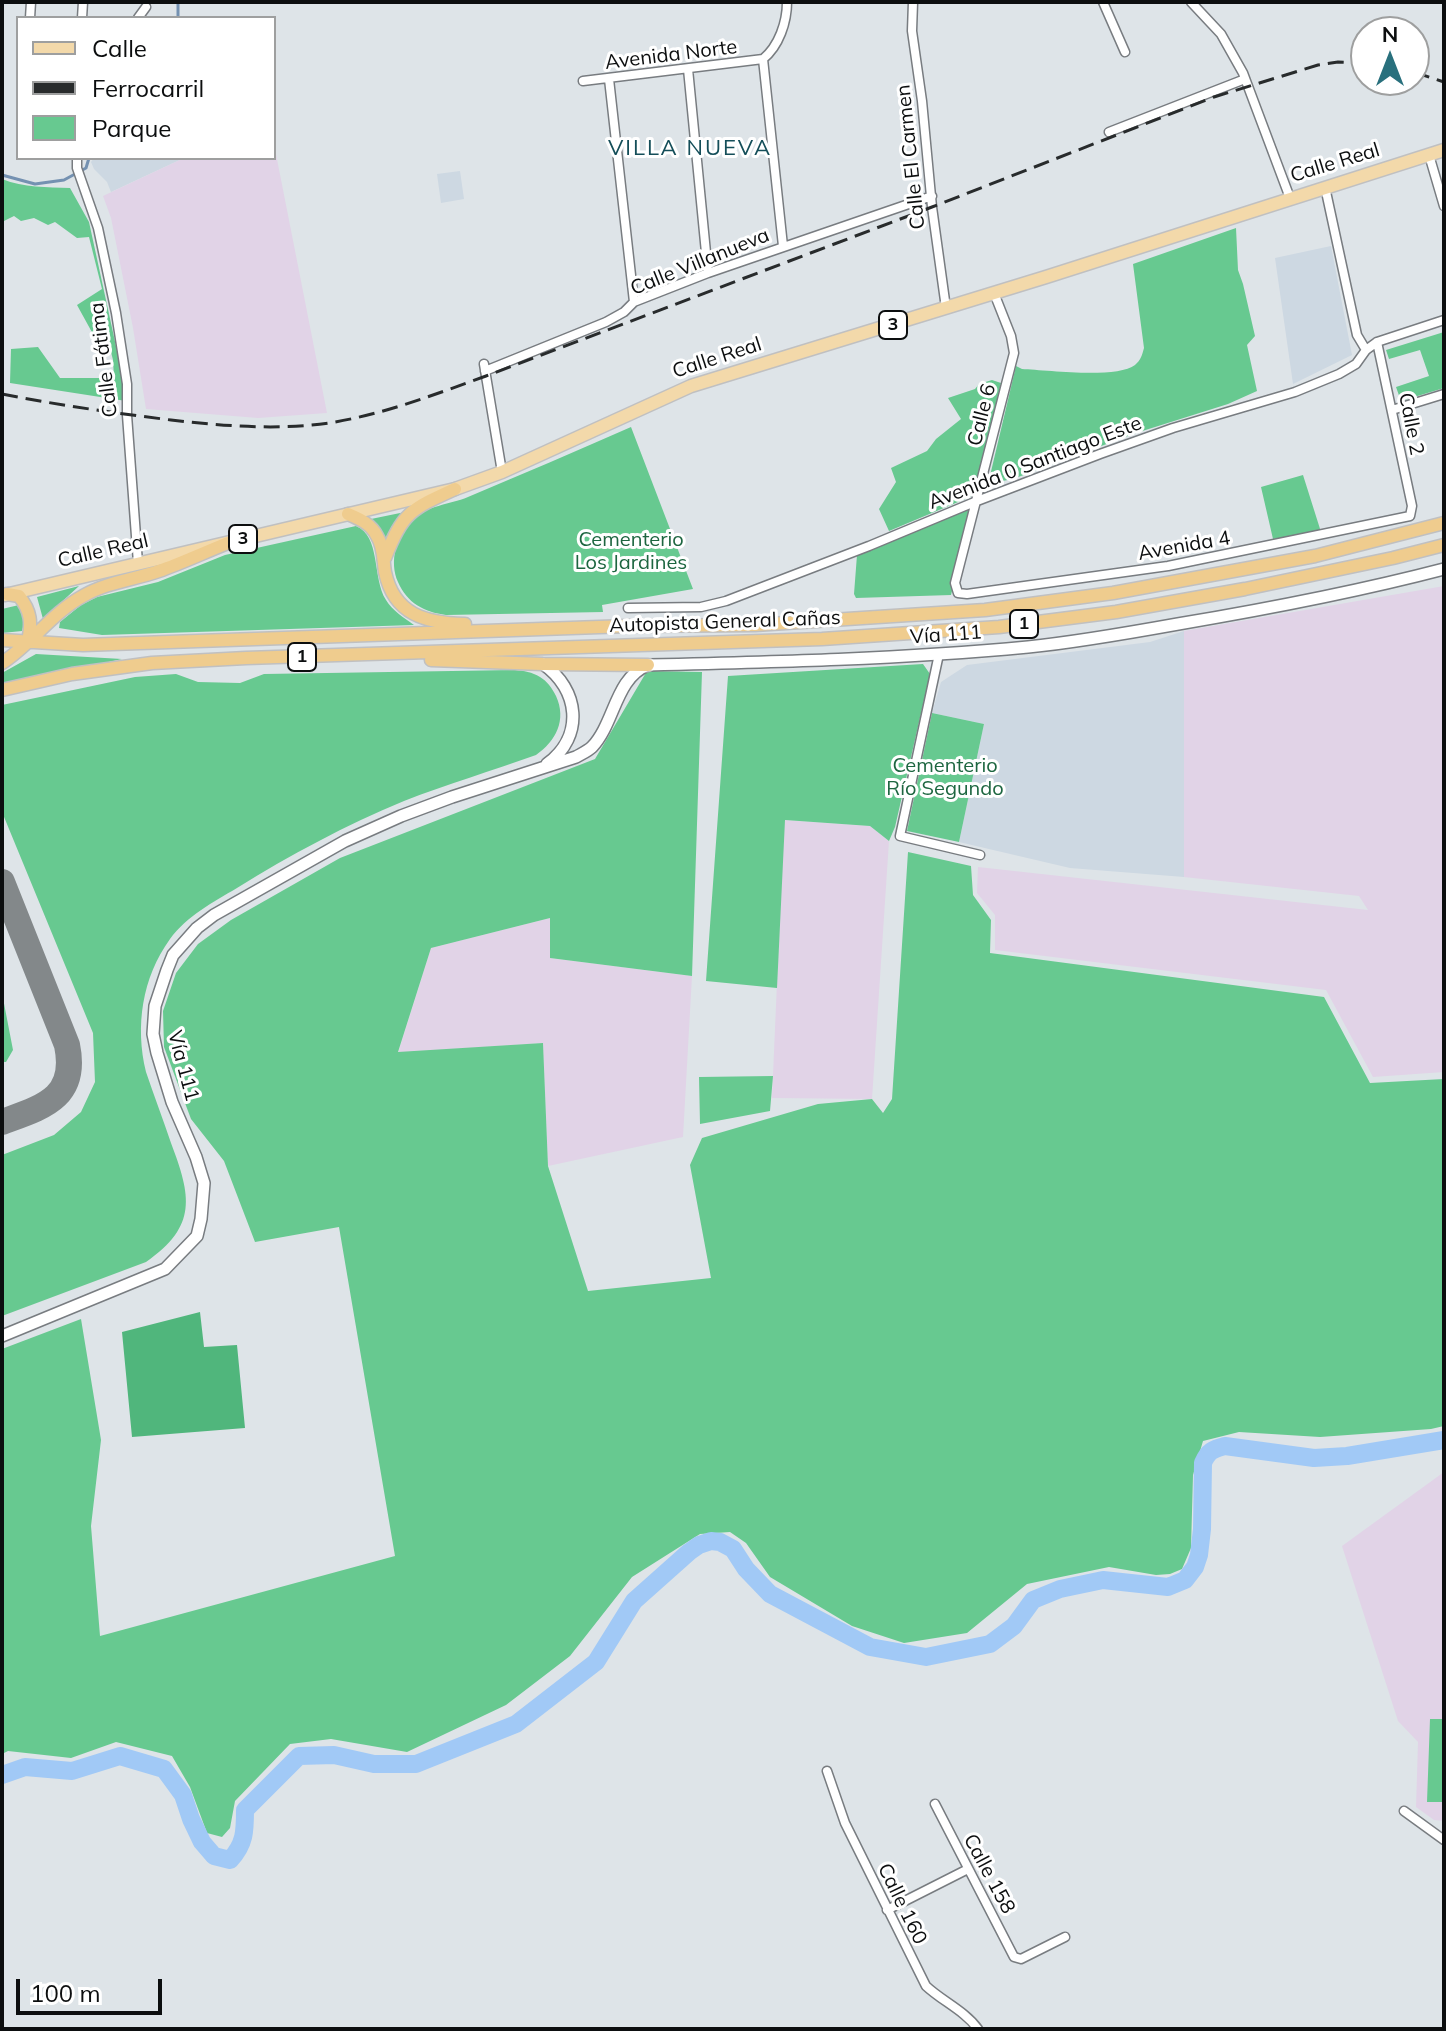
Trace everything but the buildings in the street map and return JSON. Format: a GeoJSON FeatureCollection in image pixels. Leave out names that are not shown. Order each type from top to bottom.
{"type":"FeatureCollection","features":[{"type":"Feature","properties":{"kind":"highway"},"geometry":{"type":"LineString","coordinates":[[383,561],[408,515],[420,505],[455,489]]}},
{"type":"Feature","properties":{"kind":"highway"},"geometry":{"type":"LineString","coordinates":[[348,514],[360,519],[378,537],[395,597],[410,613],[425,620],[442,624],[628,626]]}},
{"type":"Feature","properties":{"kind":"highway","name":"Autopista General Cañas"},"geometry":{"type":"LineString","coordinates":[[2,640],[83,645],[628,626],[755,625],[985,610],[1113,593],[1315,556],[1444,523]]}},
{"type":"Feature","properties":{"kind":"highway"},"geometry":{"type":"LineString","coordinates":[[2,663],[69,605],[95,589],[157,572],[228,543]]}},
{"type":"Feature","properties":{"kind":"highway","name":"Autopista General Cañas"},"geometry":{"type":"LineString","coordinates":[[2,690],[72,674],[152,663],[822,639],[999,627],[1116,612],[1245,589],[1444,545]]}},
{"type":"Feature","properties":{"kind":"highway"},"geometry":{"type":"LineString","coordinates":[[4,595],[19,596],[29,609],[31,628],[28,641]]}},
{"type":"Feature","properties":{"kind":"highway"},"geometry":{"type":"LineString","coordinates":[[321,656],[648,665]]}},
{"type":"Feature","properties":{"kind":"main road","name":"Calle Real"},"geometry":{"type":"LineString","coordinates":[[4,595],[455,489],[502,472],[691,386],[1444,150]]}},
{"type":"Feature","properties":{"kind":"main road","name":"Vía 111"},"geometry":{"type":"LineString","coordinates":[[2,1336],[165,1269],[197,1236],[204,1183],[172,1102],[153,1034],[160,987],[173,955],[185,940],[214,915],[345,841],[401,816],[576,757],[592,747],[600,736],[630,677],[639,668],[648,665],[939,654],[1043,645],[1335,596],[1444,569]]}},
{"type":"Feature","properties":{"kind":"main road","name":"Vía 111"},"geometry":{"type":"LineString","coordinates":[[541,767],[566,744],[573,710],[561,679],[543,664]]}},
{"type":"Feature","properties":{"kind":"street"},"geometry":{"type":"LineString","coordinates":[[783,246],[763,59],[769,54],[784,24],[787,2]]}},
{"type":"Feature","properties":{"kind":"street","name":"Calle El Carmen"},"geometry":{"type":"LineString","coordinates":[[913,2],[912,31],[946,308]]}},
{"type":"Feature","properties":{"kind":"street"},"geometry":{"type":"LineString","coordinates":[[1103,2],[1125,52]]}},
{"type":"Feature","properties":{"kind":"street"},"geometry":{"type":"LineString","coordinates":[[1191,2],[1221,34],[1245,79],[1290,198]]}},
{"type":"Feature","properties":{"kind":"street"},"geometry":{"type":"LineString","coordinates":[[139,16],[146,7]]}},
{"type":"Feature","properties":{"kind":"street","name":"Avenida Norte"},"geometry":{"type":"LineString","coordinates":[[583,81],[763,59]]}},
{"type":"Feature","properties":{"kind":"street"},"geometry":{"type":"LineString","coordinates":[[688,69],[708,273]]}},
{"type":"Feature","properties":{"kind":"street"},"geometry":{"type":"LineString","coordinates":[[609,79],[634,302]]}},
{"type":"Feature","properties":{"kind":"street"},"geometry":{"type":"LineString","coordinates":[[1109,132],[1245,79]]}},
{"type":"Feature","properties":{"kind":"street"},"geometry":{"type":"LineString","coordinates":[[1429,155],[1444,206]]}},
{"type":"Feature","properties":{"kind":"street","name":"Calle Fátima"},"geometry":{"type":"LineString","coordinates":[[77,163],[110,276],[127,384],[138,563]]}},
{"type":"Feature","properties":{"kind":"street"},"geometry":{"type":"LineString","coordinates":[[1325,187],[1357,335],[1366,350]]}},
{"type":"Feature","properties":{"kind":"street","name":"Calle Villanueva"},"geometry":{"type":"LineString","coordinates":[[502,472],[484,368],[606,322],[634,302],[708,273],[932,196]]}},
{"type":"Feature","properties":{"kind":"street","name":"Calle 6"},"geometry":{"type":"LineString","coordinates":[[958,593],[955,583],[1014,353],[1011,336],[994,293]]}},
{"type":"Feature","properties":{"kind":"street","name":"Avenida 0 Santiago Este"},"geometry":{"type":"LineString","coordinates":[[628,608],[714,605],[977,501],[1173,428],[1295,392],[1356,364],[1366,350],[1377,342],[1444,320]]}},
{"type":"Feature","properties":{"kind":"street","name":"Calle 2"},"geometry":{"type":"LineString","coordinates":[[1377,342],[1412,511]]}},
{"type":"Feature","properties":{"kind":"street"},"geometry":{"type":"LineString","coordinates":[[1392,410],[1444,394]]}},
{"type":"Feature","properties":{"kind":"street","name":"Avenida 4"},"geometry":{"type":"LineString","coordinates":[[958,593],[1168,566],[1404,518],[1410,516],[1412,511]]}},
{"type":"Feature","properties":{"kind":"street"},"geometry":{"type":"LineString","coordinates":[[939,654],[900,836],[980,855]]}},
{"type":"Feature","properties":{"kind":"street","name":"Calle 160"},"geometry":{"type":"LineString","coordinates":[[827,1771],[845,1823],[926,1986],[978,2029]]}},
{"type":"Feature","properties":{"kind":"street","name":"Calle 158"},"geometry":{"type":"LineString","coordinates":[[935,1804],[1016,1959],[1065,1937]]}},
{"type":"Feature","properties":{"kind":"street"},"geometry":{"type":"LineString","coordinates":[[1404,1811],[1444,1840]]}},
{"type":"Feature","properties":{"kind":"street"},"geometry":{"type":"LineString","coordinates":[[887,1910],[968,1869]]}},
{"type":"Feature","properties":{"kind":"shaded area"},"geometry":{"type":"Polygon","coordinates":[[[276,154],[327,413],[258,418],[146,409],[111,218],[103,196],[180,160],[276,160],[276,154]]]}},
{"type":"Feature","properties":{"kind":"shaded area"},"geometry":{"type":"Polygon","coordinates":[[[92,160],[180,160],[111,192],[92,160]]]}},
{"type":"Feature","properties":{"kind":"shaded area"},"geometry":{"type":"Polygon","coordinates":[[[460,171],[464,199],[441,203],[437,174],[460,171]]]}},
{"type":"Feature","properties":{"kind":"shaded area"},"geometry":{"type":"Polygon","coordinates":[[[1331,246],[1352,355],[1293,384],[1275,258],[1331,246]]]}},
{"type":"Feature","properties":{"kind":"shaded area"},"geometry":{"type":"Polygon","coordinates":[[[1444,586],[1444,1072],[1373,1077],[1326,990],[995,950],[995,915],[977,893],[978,867],[1368,910],[1359,896],[1184,877],[1184,631],[1444,586]]]}},
{"type":"Feature","properties":{"kind":"shaded area"},"geometry":{"type":"Polygon","coordinates":[[[1184,631],[1184,877],[1070,868],[959,842],[984,724],[932,713],[941,682],[967,665],[1150,642],[1184,631]]]}},
{"type":"Feature","properties":{"kind":"shaded area"},"geometry":{"type":"Polygon","coordinates":[[[784,820],[870,826],[889,841],[872,1099],[772,1098],[784,820]]]}},
{"type":"Feature","properties":{"kind":"shaded area"},"geometry":{"type":"Polygon","coordinates":[[[550,918],[550,958],[692,976],[683,1137],[548,1166],[543,1043],[398,1053],[431,948],[550,918]]]}},
{"type":"Feature","properties":{"kind":"shaded area"},"geometry":{"type":"Polygon","coordinates":[[[1444,1472],[1444,1821],[1434,1820],[1416,1807],[1418,1742],[1398,1721],[1342,1546],[1444,1472]]]}},
{"type":"Feature","properties":{"kind":"green space"},"geometry":{"type":"Polygon","coordinates":[[[2,179],[27,186],[70,188],[89,222],[126,401],[10,383],[11,349],[38,347],[60,378],[114,378],[108,340],[99,345],[77,305],[102,289],[89,237],[77,238],[55,222],[48,225],[34,218],[21,221],[14,216],[2,222],[2,179]]]}},
{"type":"Feature","properties":{"kind":"green space"},"geometry":{"type":"Polygon","coordinates":[[[1236,228],[1238,270],[1255,336],[1247,345],[1257,391],[1013,479],[989,480],[1016,366],[1022,369],[1098,373],[1135,365],[1144,348],[1133,264],[1236,228]]]}},
{"type":"Feature","properties":{"kind":"green space"},"geometry":{"type":"Polygon","coordinates":[[[1444,332],[1444,388],[1401,401],[1396,387],[1429,376],[1420,350],[1389,359],[1386,350],[1444,332]]]}},
{"type":"Feature","properties":{"kind":"green space"},"geometry":{"type":"Polygon","coordinates":[[[992,380],[1001,383],[975,493],[889,531],[879,509],[896,482],[891,468],[927,451],[936,439],[961,419],[948,398],[992,380]]]}},
{"type":"Feature","properties":{"kind":"green space","name":"Cementerio Los Jardines"},"geometry":{"type":"Polygon","coordinates":[[[631,427],[693,589],[602,605],[603,612],[446,615],[430,612],[406,596],[395,574],[394,558],[402,533],[418,515],[468,497],[631,427]]]}},
{"type":"Feature","properties":{"kind":"green space"},"geometry":{"type":"Polygon","coordinates":[[[1303,475],[1321,532],[1273,539],[1261,487],[1303,475]]]}},
{"type":"Feature","properties":{"kind":"green space"},"geometry":{"type":"Polygon","coordinates":[[[970,506],[973,509],[951,595],[856,598],[857,555],[970,506]]]}},
{"type":"Feature","properties":{"kind":"green space"},"geometry":{"type":"Polygon","coordinates":[[[405,512],[385,539],[371,519],[405,512]]]}},
{"type":"Feature","properties":{"kind":"green space"},"geometry":{"type":"Polygon","coordinates":[[[356,526],[364,531],[373,548],[386,600],[414,625],[102,635],[59,628],[60,622],[97,597],[158,582],[225,555],[356,526]]]}},
{"type":"Feature","properties":{"kind":"green space"},"geometry":{"type":"Polygon","coordinates":[[[79,586],[43,619],[37,597],[79,586]]]}},
{"type":"Feature","properties":{"kind":"green space"},"geometry":{"type":"Polygon","coordinates":[[[19,605],[25,620],[22,631],[2,633],[2,609],[19,605]]]}},
{"type":"Feature","properties":{"kind":"green space"},"geometry":{"type":"Polygon","coordinates":[[[36,654],[122,659],[2,686],[2,673],[36,654]]]}},
{"type":"Feature","properties":{"kind":"green space"},"geometry":{"type":"Polygon","coordinates":[[[923,664],[930,674],[895,827],[889,841],[870,826],[785,820],[777,988],[706,981],[728,676],[923,664]]]}},
{"type":"Feature","properties":{"kind":"green space"},"geometry":{"type":"Polygon","coordinates":[[[515,670],[543,679],[553,690],[559,705],[558,729],[536,755],[404,801],[340,830],[210,904],[184,923],[170,939],[147,986],[141,1037],[146,1072],[183,1179],[186,1209],[182,1223],[163,1249],[146,1262],[2,1316],[2,1155],[54,1135],[81,1112],[95,1082],[93,1033],[2,812],[2,705],[135,677],[176,674],[198,682],[240,683],[264,674],[515,670]]]}},
{"type":"Feature","properties":{"kind":"green space"},"geometry":{"type":"Polygon","coordinates":[[[647,671],[702,672],[692,976],[550,958],[550,918],[431,948],[398,1052],[543,1043],[548,1166],[588,1291],[711,1278],[690,1165],[702,1138],[818,1104],[872,1099],[883,1113],[892,1099],[908,852],[971,866],[973,895],[991,920],[990,953],[1324,997],[1370,1083],[1444,1079],[1444,1426],[1320,1437],[1239,1432],[1203,1441],[1193,1475],[1191,1548],[1182,1569],[1156,1575],[1109,1567],[1027,1584],[967,1633],[904,1643],[852,1626],[770,1577],[746,1543],[730,1532],[700,1534],[632,1577],[570,1656],[506,1705],[407,1752],[331,1739],[290,1744],[235,1801],[230,1828],[222,1837],[207,1833],[190,1787],[172,1756],[116,1742],[71,1758],[8,1751],[2,1754],[2,1349],[81,1319],[101,1440],[91,1526],[100,1636],[395,1556],[339,1227],[255,1242],[224,1161],[191,1119],[164,1047],[163,1011],[176,973],[198,944],[231,920],[340,858],[595,759],[647,671]]]}},
{"type":"Feature","properties":{"kind":"green space","name":"Cementerio Río Segundo"},"geometry":{"type":"Polygon","coordinates":[[[932,713],[984,724],[959,842],[907,831],[932,713]]]}},
{"type":"Feature","properties":{"kind":"green space"},"geometry":{"type":"Polygon","coordinates":[[[2,993],[13,1050],[6,1062],[2,1062],[2,993]]]}},
{"type":"Feature","properties":{"kind":"green space"},"geometry":{"type":"Polygon","coordinates":[[[773,1076],[770,1111],[700,1124],[699,1077],[773,1076]]]}},
{"type":"Feature","properties":{"kind":"green space"},"geometry":{"type":"Polygon","coordinates":[[[200,1312],[204,1347],[237,1345],[245,1428],[132,1437],[122,1332],[200,1312]]]}},
{"type":"Feature","properties":{"kind":"green space"},"geometry":{"type":"Polygon","coordinates":[[[1430,1719],[1444,1719],[1444,1802],[1427,1802],[1430,1719]]]}},
{"type":"Feature","properties":{"kind":"waterway"},"geometry":{"type":"LineString","coordinates":[[178,2],[178,16]]}},
{"type":"Feature","properties":{"kind":"waterway"},"geometry":{"type":"LineString","coordinates":[[2,175],[35,184],[64,180],[86,168],[88,160]]}},
{"type":"Feature","properties":{"kind":"waterway"},"geometry":{"type":"LineString","coordinates":[[2,1775],[25,1767],[72,1771],[120,1756],[164,1769],[183,1795],[202,1842],[214,1856],[230,1860],[243,1837],[245,1810],[299,1756],[334,1755],[374,1764],[416,1764],[516,1724],[596,1662],[634,1601],[699,1545],[720,1542],[733,1549],[746,1569],[770,1594],[870,1647],[926,1657],[990,1644],[1014,1626],[1033,1600],[1060,1589],[1103,1580],[1168,1587],[1185,1580],[1199,1555],[1203,1463],[1214,1450],[1225,1446],[1314,1458],[1347,1456],[1444,1440]]}},
{"type":"Feature","properties":{"kind":"taxiway"},"geometry":{"type":"LineString","coordinates":[[2,882],[67,1045],[69,1063],[62,1089],[54,1098],[2,1122]]}},
{"type":"Feature","properties":{"kind":"railway"},"geometry":{"type":"LineString","coordinates":[[2,394],[128,415],[232,426],[314,425],[374,414],[486,376],[1214,97],[1318,65],[1350,62]]}},
{"type":"Feature","properties":{"kind":"railway"},"geometry":{"type":"LineString","coordinates":[[1430,77],[1444,82]]}},
{"type":"Feature","properties":{"kind":"district","name":"VILLA NUEVA"},"geometry":{"type":"Point","coordinates":[690,148]}}]}
